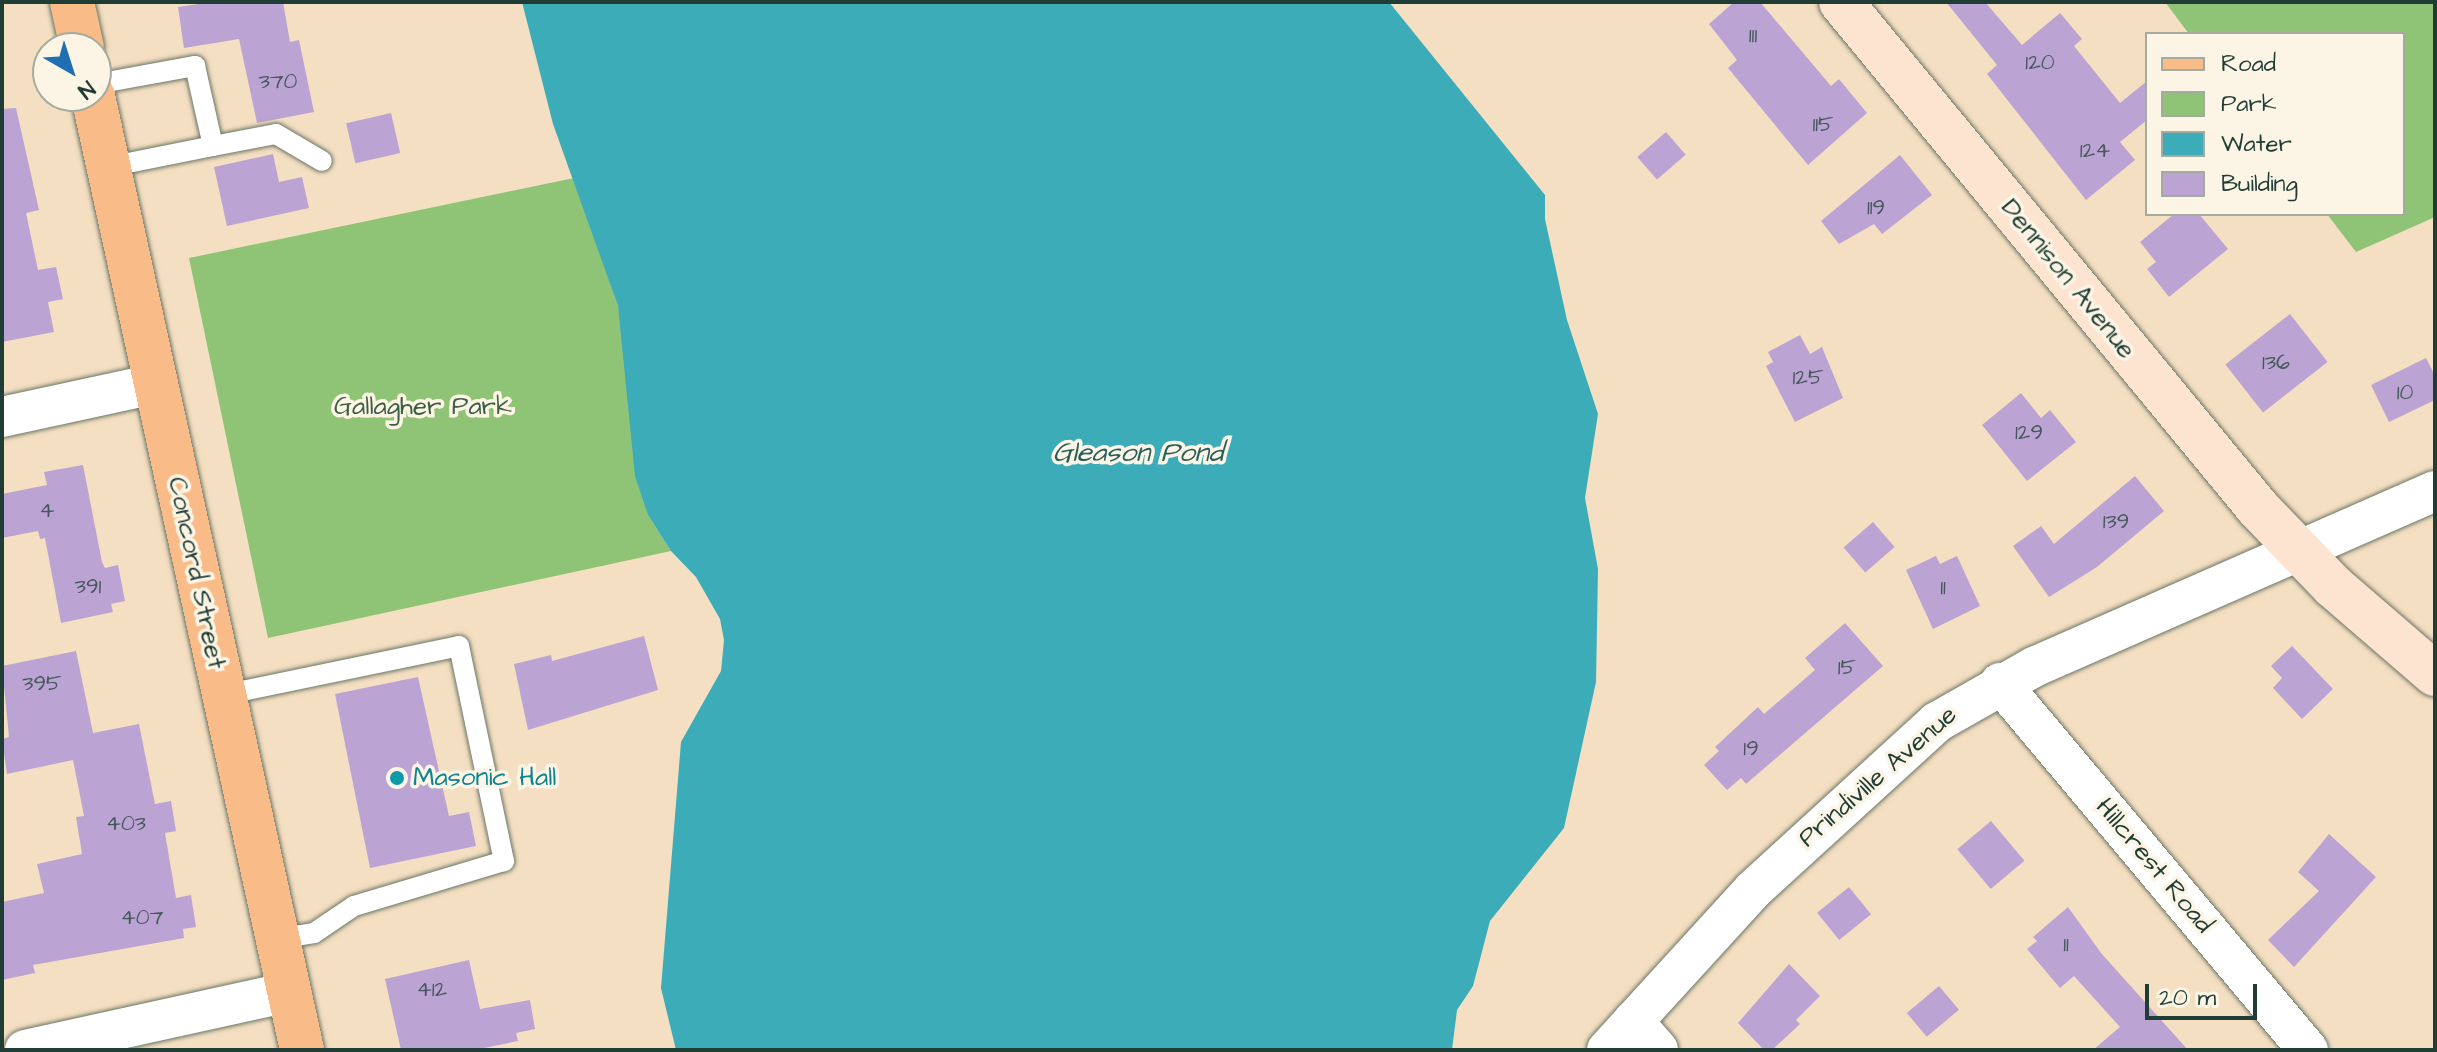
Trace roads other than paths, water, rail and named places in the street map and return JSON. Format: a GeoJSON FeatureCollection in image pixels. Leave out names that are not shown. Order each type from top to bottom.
{"type":"FeatureCollection","features":[{"type":"Feature","properties":{"kind":"main road"},"geometry":{"type":"LineString","coordinates":[[72,2],[79,32]]}},
{"type":"Feature","properties":{"kind":"main road","name":"Concord Street"},"geometry":{"type":"LineString","coordinates":[[96,112],[302,1050]]}},
{"type":"Feature","properties":{"kind":"street","name":"Dennison Avenue"},"geometry":{"type":"LineString","coordinates":[[1841,2],[2299,553],[2435,674]]}},
{"type":"Feature","properties":{"kind":"street"},"geometry":{"type":"LineString","coordinates":[[2,417],[154,384]]}},
{"type":"Feature","properties":{"kind":"street","name":"Prindiville Avenue"},"geometry":{"type":"LineString","coordinates":[[1607,1050],[1646,1035],[1792,851],[1937,722],[2000,683],[2435,491]]}},
{"type":"Feature","properties":{"kind":"street","name":"Hillcrest Road"},"geometry":{"type":"LineString","coordinates":[[2000,683],[2308,1050]]}},
{"type":"Feature","properties":{"kind":"street"},"geometry":{"type":"LineString","coordinates":[[25,1050],[289,992]]}},
{"type":"Feature","properties":{"kind":"lane"},"geometry":{"type":"LineString","coordinates":[[112,81],[195,66],[213,146]]}},
{"type":"Feature","properties":{"kind":"lane"},"geometry":{"type":"LineString","coordinates":[[108,167],[276,134],[322,161]]}},
{"type":"Feature","properties":{"kind":"lane"},"geometry":{"type":"LineString","coordinates":[[223,695],[459,646],[504,861],[354,906],[314,933],[277,939]]}},
{"type":"Feature","properties":{"kind":"water","name":"Gleason Pond"},"geometry":{"type":"Polygon","coordinates":[[[522,2],[1389,2],[1545,195],[1545,219],[1567,320],[1598,414],[1585,498],[1598,569],[1596,682],[1564,828],[1490,921],[1473,986],[1457,1010],[1452,1050],[676,1050],[661,988],[681,742],[721,671],[724,640],[720,619],[696,577],[671,551],[648,515],[635,476],[618,306],[553,124],[522,2]]]}},
{"type":"Feature","properties":{"kind":"place","name":"Masonic Hall"},"geometry":{"type":"Point","coordinates":[397,778]}},
{"type":"Feature","properties":{"kind":"park label","name":"Gallagher Park"},"geometry":{"type":"Point","coordinates":[423,407]}}]}
